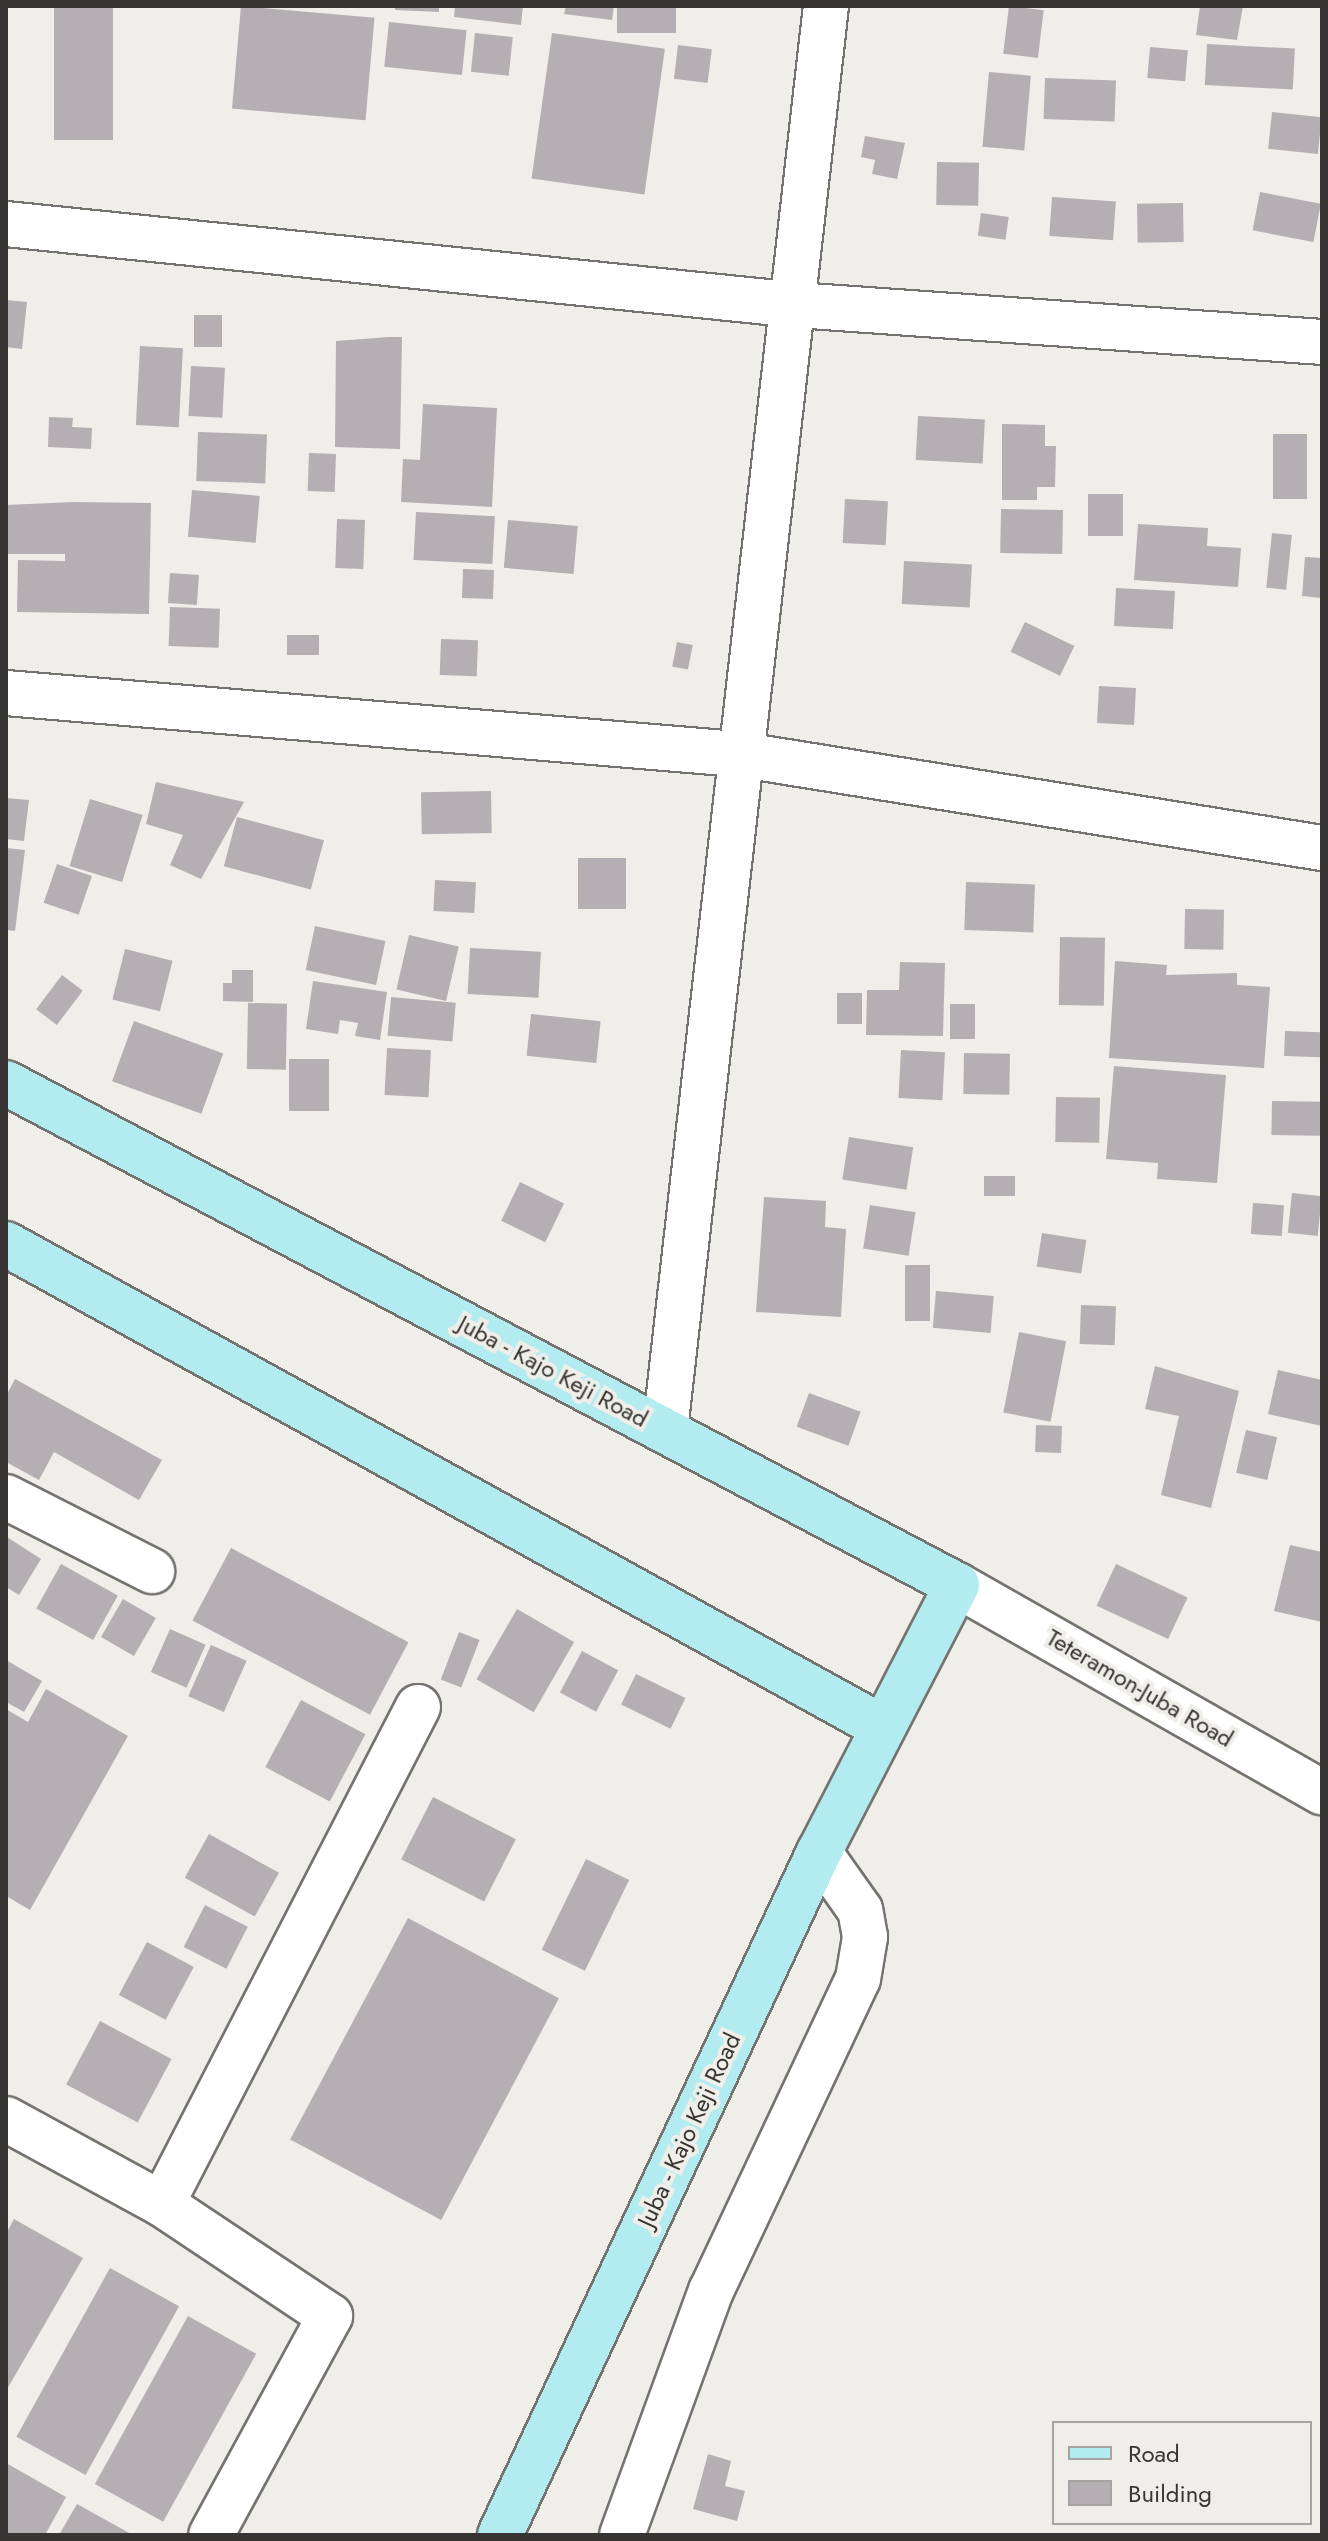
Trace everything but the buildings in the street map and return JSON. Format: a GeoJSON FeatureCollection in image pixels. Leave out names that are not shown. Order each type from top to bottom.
{"type":"FeatureCollection","features":[{"type":"Feature","properties":{"kind":"main road","name":"Juba - Kajo Keji Road"},"geometry":{"type":"LineString","coordinates":[[6,1083],[957,1585],[819,1852],[500,2535]]}},
{"type":"Feature","properties":{"kind":"main road"},"geometry":{"type":"LineString","coordinates":[[6,1244],[882,1727]]}},
{"type":"Feature","properties":{"kind":"street"},"geometry":{"type":"LineString","coordinates":[[665,1430],[737,754],[796,305],[826,6]]}},
{"type":"Feature","properties":{"kind":"street"},"geometry":{"type":"LineString","coordinates":[[6,224],[796,305],[1322,342]]}},
{"type":"Feature","properties":{"kind":"street"},"geometry":{"type":"LineString","coordinates":[[6,693],[737,754],[1322,848]]}},
{"type":"Feature","properties":{"kind":"street"},"geometry":{"type":"LineString","coordinates":[[6,1497],[152,1571]]}},
{"type":"Feature","properties":{"kind":"street","name":"Teteramon-Juba Road"},"geometry":{"type":"LineString","coordinates":[[957,1585],[1322,1792]]}},
{"type":"Feature","properties":{"kind":"street"},"geometry":{"type":"LineString","coordinates":[[162,2204],[418,1707]]}},
{"type":"Feature","properties":{"kind":"street"},"geometry":{"type":"LineString","coordinates":[[622,2535],[711,2291],[858,1979],[865,1937],[860,1910],[819,1852]]}},
{"type":"Feature","properties":{"kind":"street"},"geometry":{"type":"LineString","coordinates":[[6,2119],[162,2204],[330,2316],[211,2535]]}}]}
